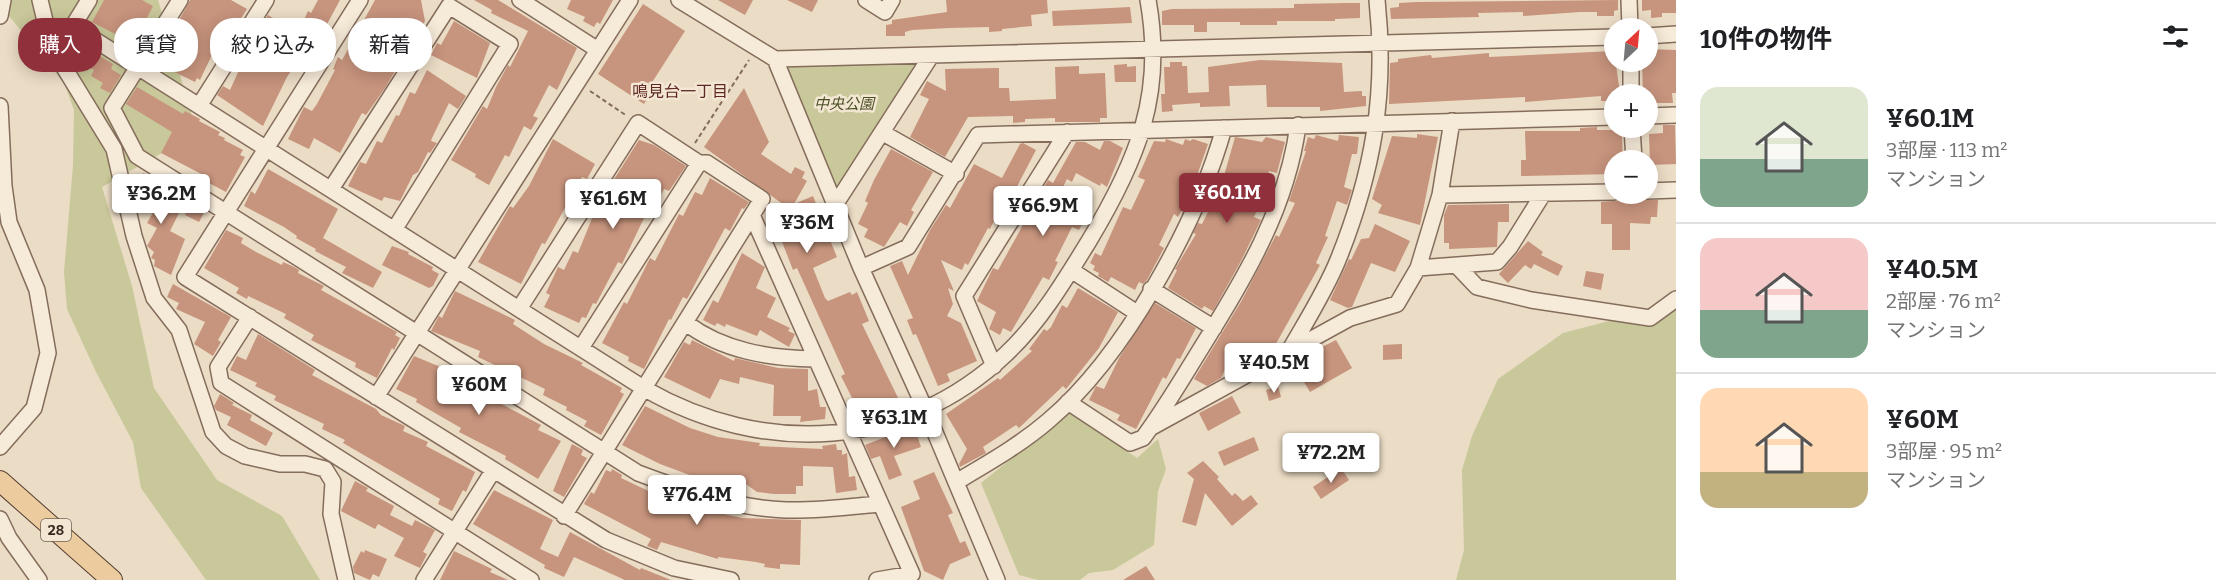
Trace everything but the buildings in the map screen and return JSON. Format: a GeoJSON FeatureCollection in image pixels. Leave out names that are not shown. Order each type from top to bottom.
{"type":"FeatureCollection","features":[{"type":"Feature","properties":{"kind":"main road","name":"28"},"geometry":{"type":"LineString","coordinates":[[0,481],[112,580]]}},
{"type":"Feature","properties":{"kind":"street"},"geometry":{"type":"LineString","coordinates":[[40,0],[51,45],[114,149],[134,236],[154,298],[179,330],[213,432],[226,446],[245,456],[280,464],[305,464],[326,469],[333,482],[331,514],[345,580]]}},
{"type":"Feature","properties":{"kind":"street"},"geometry":{"type":"LineString","coordinates":[[89,0],[73,26],[114,53]]}},
{"type":"Feature","properties":{"kind":"street"},"geometry":{"type":"LineString","coordinates":[[169,18],[180,0]]}},
{"type":"Feature","properties":{"kind":"street"},"geometry":{"type":"LineString","coordinates":[[199,106],[266,0]]}},
{"type":"Feature","properties":{"kind":"street"},"geometry":{"type":"LineString","coordinates":[[360,0],[185,277],[564,516],[606,540],[672,574],[731,580]]}},
{"type":"Feature","properties":{"kind":"street"},"geometry":{"type":"LineString","coordinates":[[520,0],[598,50]]}},
{"type":"Feature","properties":{"kind":"street"},"geometry":{"type":"LineString","coordinates":[[376,397],[630,0]]}},
{"type":"Feature","properties":{"kind":"street"},"geometry":{"type":"LineString","coordinates":[[679,0],[775,59],[931,56],[1154,47],[1604,37]]}},
{"type":"Feature","properties":{"kind":"street"},"geometry":{"type":"LineString","coordinates":[[866,0],[885,12],[892,0]]}},
{"type":"Feature","properties":{"kind":"street"},"geometry":{"type":"LineString","coordinates":[[144,72],[673,405],[748,430],[774,433],[848,433],[926,411],[973,382],[994,366],[1025,335],[1071,270],[1118,192],[1143,129],[1151,89],[1154,47],[1148,0]]}},
{"type":"Feature","properties":{"kind":"street"},"geometry":{"type":"LineString","coordinates":[[1288,353],[1338,261],[1362,191],[1378,123],[1381,42],[1377,0]]}},
{"type":"Feature","properties":{"kind":"street"},"geometry":{"type":"LineString","coordinates":[[1629,0],[1630,18]]}},
{"type":"Feature","properties":{"kind":"street"},"geometry":{"type":"LineString","coordinates":[[331,189],[449,6],[510,44],[394,230]]}},
{"type":"Feature","properties":{"kind":"street"},"geometry":{"type":"LineString","coordinates":[[1658,35],[1676,34]]}},
{"type":"Feature","properties":{"kind":"street"},"geometry":{"type":"LineString","coordinates":[[835,205],[931,56]]}},
{"type":"Feature","properties":{"kind":"street"},"geometry":{"type":"LineString","coordinates":[[775,59],[861,268],[926,411],[997,580]]}},
{"type":"Feature","properties":{"kind":"street"},"geometry":{"type":"LineString","coordinates":[[134,72],[112,108],[137,156],[638,473],[722,501],[786,510],[879,504]]}},
{"type":"Feature","properties":{"kind":"street"},"geometry":{"type":"LineString","coordinates":[[0,106],[4,186],[9,222],[37,290],[48,353],[34,408],[0,447]]}},
{"type":"Feature","properties":{"kind":"street"},"geometry":{"type":"LineString","coordinates":[[1658,116],[1676,115]]}},
{"type":"Feature","properties":{"kind":"street"},"geometry":{"type":"LineString","coordinates":[[861,268],[908,247],[956,174],[978,135],[1604,117]]}},
{"type":"Feature","properties":{"kind":"street"},"geometry":{"type":"LineString","coordinates":[[1152,427],[1350,318],[1397,304],[1419,268],[1440,195],[1452,121]]}},
{"type":"Feature","properties":{"kind":"street"},"geometry":{"type":"LineString","coordinates":[[519,309],[638,123],[693,159],[707,163],[762,199],[564,516]]}},
{"type":"Feature","properties":{"kind":"street"},"geometry":{"type":"LineString","coordinates":[[1068,402],[1130,442],[1143,438],[1242,283],[1273,220],[1294,154],[1298,125]]}},
{"type":"Feature","properties":{"kind":"street"},"geometry":{"type":"LineString","coordinates":[[956,482],[1004,453],[1047,422],[1068,402],[1137,313],[1193,217],[1213,166],[1224,128]]}},
{"type":"Feature","properties":{"kind":"street"},"geometry":{"type":"LineString","coordinates":[[994,366],[964,296],[1067,132]]}},
{"type":"Feature","properties":{"kind":"street"},"geometry":{"type":"LineString","coordinates":[[883,133],[956,174]]}},
{"type":"Feature","properties":{"kind":"street"},"geometry":{"type":"LineString","coordinates":[[581,348],[693,159]]}},
{"type":"Feature","properties":{"kind":"street"},"geometry":{"type":"LineString","coordinates":[[1658,191],[1676,190]]}},
{"type":"Feature","properties":{"kind":"street"},"geometry":{"type":"LineString","coordinates":[[1440,195],[1604,192]]}},
{"type":"Feature","properties":{"kind":"street"},"geometry":{"type":"LineString","coordinates":[[1419,268],[1458,267],[1497,262],[1510,247],[1543,194]]}},
{"type":"Feature","properties":{"kind":"street"},"geometry":{"type":"LineString","coordinates":[[752,215],[814,359],[912,574],[877,580]]}},
{"type":"Feature","properties":{"kind":"street"},"geometry":{"type":"LineString","coordinates":[[1458,267],[1477,287],[1531,300],[1590,310],[1650,318],[1676,299]]}},
{"type":"Feature","properties":{"kind":"street"},"geometry":{"type":"LineString","coordinates":[[1071,270],[1137,313]]}},
{"type":"Feature","properties":{"kind":"street"},"geometry":{"type":"LineString","coordinates":[[1151,289],[1214,327]]}},
{"type":"Feature","properties":{"kind":"street"},"geometry":{"type":"LineString","coordinates":[[250,317],[218,367],[221,383],[531,580]]}},
{"type":"Feature","properties":{"kind":"street"},"geometry":{"type":"LineString","coordinates":[[686,323],[701,334],[730,347],[771,356],[814,359]]}},
{"type":"Feature","properties":{"kind":"street"},"geometry":{"type":"LineString","coordinates":[[424,580],[493,471]]}},
{"type":"Feature","properties":{"kind":"street"},"geometry":{"type":"LineString","coordinates":[[0,519],[9,538],[39,580]]}},
{"type":"Feature","properties":{"kind":"path"},"geometry":{"type":"LineString","coordinates":[[693,159],[757,48]]}},
{"type":"Feature","properties":{"kind":"path"},"geometry":{"type":"LineString","coordinates":[[577,83],[638,123]]}},
{"type":"Feature","properties":{"kind":"green space"},"geometry":{"type":"Polygon","coordinates":[[[0,0],[158,0],[163,18],[114,18],[114,72],[179,72],[197,133],[102,187],[132,286],[154,388],[217,480],[282,516],[320,580],[206,580],[141,488],[133,442],[96,372],[67,309],[64,272],[73,165],[74,110],[64,83],[55,72],[102,72],[102,18],[18,18],[18,27],[0,5],[0,0]]]}},
{"type":"Feature","properties":{"kind":"green space","name":"中央公園"},"geometry":{"type":"Polygon","coordinates":[[[931,56],[835,205],[775,59],[931,56]]]}},
{"type":"Feature","properties":{"kind":"green space"},"geometry":{"type":"Polygon","coordinates":[[[1676,300],[1676,580],[1456,580],[1464,550],[1462,470],[1472,436],[1498,379],[1563,333],[1655,309],[1676,300]]]}},
{"type":"Feature","properties":{"kind":"green space"},"geometry":{"type":"Polygon","coordinates":[[[1069,412],[1137,458],[1158,439],[1166,469],[1158,491],[1154,545],[1113,570],[1089,573],[1080,580],[1038,580],[1019,575],[981,483],[1069,412]]]}},
{"type":"Feature","properties":{"kind":"district","name":"鳴見台一丁目"},"geometry":{"type":"Point","coordinates":[680,91]}}]}
